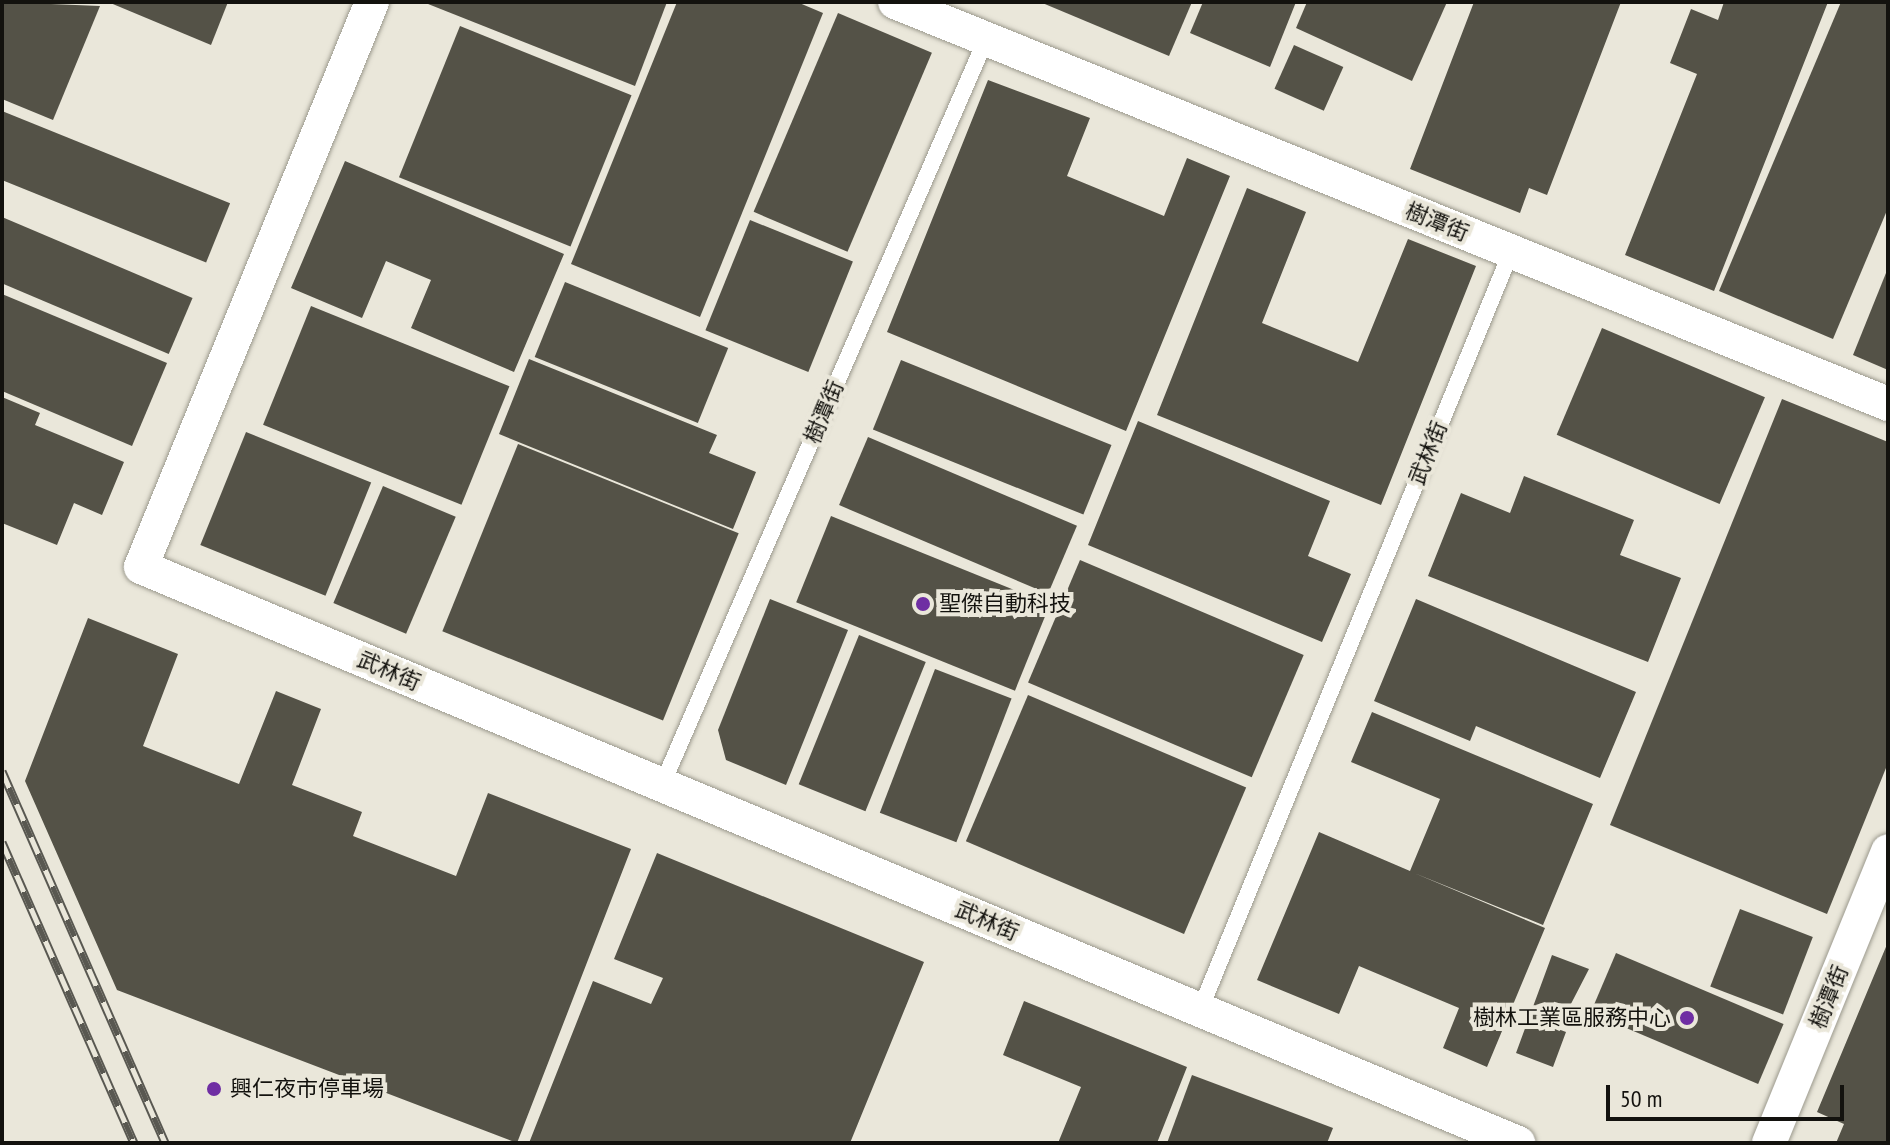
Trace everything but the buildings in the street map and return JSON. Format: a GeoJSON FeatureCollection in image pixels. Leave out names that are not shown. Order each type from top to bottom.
{"type":"FeatureCollection","features":[{"type":"Feature","properties":{"kind":"street","name":"武林街"},"geometry":{"type":"LineString","coordinates":[[372,2],[141,567],[1518,1143]]}},
{"type":"Feature","properties":{"kind":"street","name":"樹潭街"},"geometry":{"type":"LineString","coordinates":[[895,2],[1888,404]]}},
{"type":"Feature","properties":{"kind":"street","name":"樹潭街"},"geometry":{"type":"LineString","coordinates":[[1769,1143],[1888,851]]}},
{"type":"Feature","properties":{"kind":"lane","name":"樹潭街"},"geometry":{"type":"LineString","coordinates":[[662,785],[986,39]]}},
{"type":"Feature","properties":{"kind":"lane","name":"武林街"},"geometry":{"type":"LineString","coordinates":[[1200,1010],[1511,252]]}},
{"type":"Feature","properties":{"kind":"railway"},"geometry":{"type":"LineString","coordinates":[[2,771],[165,1143]]}},
{"type":"Feature","properties":{"kind":"railway"},"geometry":{"type":"LineString","coordinates":[[2,842],[134,1143]]}},
{"type":"Feature","properties":{"kind":"place","name":"聖傑自動科技"},"geometry":{"type":"Point","coordinates":[923,604]}},
{"type":"Feature","properties":{"kind":"place","name":"樹林工業區服務中心"},"geometry":{"type":"Point","coordinates":[1687,1018]}},
{"type":"Feature","properties":{"kind":"place","name":"興仁夜市停車場"},"geometry":{"type":"Point","coordinates":[214,1089]}}]}
